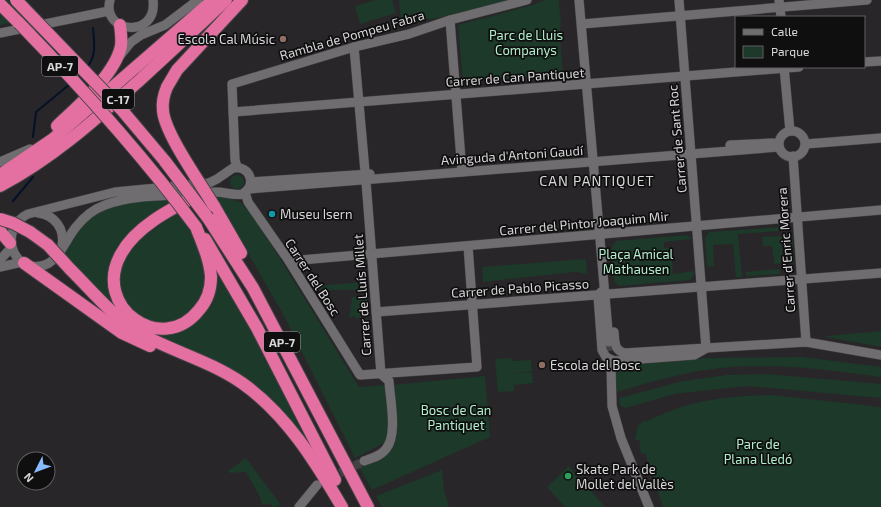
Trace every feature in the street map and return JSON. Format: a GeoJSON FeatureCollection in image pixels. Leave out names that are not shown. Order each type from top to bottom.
{"type":"FeatureCollection","features":[{"type":"Feature","properties":{"kind":"highway","name":"AP-7"},"geometry":{"type":"LineString","coordinates":[[16,0],[121,109],[164,160],[208,218],[253,288],[368,507]]}},
{"type":"Feature","properties":{"kind":"highway","name":"C-17"},"geometry":{"type":"LineString","coordinates":[[0,175],[53,139],[214,0]]}},
{"type":"Feature","properties":{"kind":"highway","name":"C-17"},"geometry":{"type":"LineString","coordinates":[[0,186],[35,166],[64,146],[107,109],[226,0]]}},
{"type":"Feature","properties":{"kind":"highway"},"geometry":{"type":"LineString","coordinates":[[242,0],[177,70],[167,87],[163,111],[168,129],[246,261],[311,384],[343,450],[349,471]]}},
{"type":"Feature","properties":{"kind":"highway","name":"AP-7"},"geometry":{"type":"LineString","coordinates":[[0,4],[100,109],[147,163],[196,227],[234,287],[257,328],[340,499],[349,507]]}},
{"type":"Feature","properties":{"kind":"highway"},"geometry":{"type":"LineString","coordinates":[[0,169],[30,149],[100,83],[115,62],[121,47],[120,25]]}},
{"type":"Feature","properties":{"kind":"highway"},"geometry":{"type":"LineString","coordinates":[[196,227],[204,247],[210,276],[208,293],[202,307],[186,322],[173,327],[150,327],[134,320],[122,308],[114,288],[115,268],[121,254],[144,229],[200,194]]}},
{"type":"Feature","properties":{"kind":"highway"},"geometry":{"type":"LineString","coordinates":[[0,219],[22,226],[38,236],[106,307],[129,326],[155,340],[200,360],[242,384],[270,407],[305,450],[340,499]]}},
{"type":"Feature","properties":{"kind":"highway"},"geometry":{"type":"LineString","coordinates":[[0,231],[11,246]]}},
{"type":"Feature","properties":{"kind":"highway"},"geometry":{"type":"LineString","coordinates":[[23,263],[122,333],[177,355],[200,360]]}},
{"type":"Feature","properties":{"kind":"street"},"geometry":{"type":"LineString","coordinates":[[110,0],[110,11],[115,21],[120,25],[132,28],[144,24],[152,14],[153,0]]}},
{"type":"Feature","properties":{"kind":"street"},"geometry":{"type":"LineString","coordinates":[[115,62],[131,42],[141,35],[165,25],[198,0]]}},
{"type":"Feature","properties":{"kind":"street","name":"Rambla de Pompeu Fabra"},"geometry":{"type":"LineString","coordinates":[[233,112],[232,84],[354,47],[409,34],[450,20],[527,0]]}},
{"type":"Feature","properties":{"kind":"street"},"geometry":{"type":"LineString","coordinates":[[579,0],[604,294],[612,345],[619,352],[625,353],[806,342],[881,355]]}},
{"type":"Feature","properties":{"kind":"street","name":"Carrer de Sant Roc"},"geometry":{"type":"LineString","coordinates":[[679,0],[706,348]]}},
{"type":"Feature","properties":{"kind":"street"},"geometry":{"type":"LineString","coordinates":[[582,24],[867,0]]}},
{"type":"Feature","properties":{"kind":"street"},"geometry":{"type":"LineString","coordinates":[[0,34],[110,11]]}},
{"type":"Feature","properties":{"kind":"street"},"geometry":{"type":"LineString","coordinates":[[450,20],[462,170]]}},
{"type":"Feature","properties":{"kind":"street","name":"Carrer de Lluís Millet"},"geometry":{"type":"LineString","coordinates":[[354,47],[360,102],[381,374]]}},
{"type":"Feature","properties":{"kind":"street"},"geometry":{"type":"LineString","coordinates":[[865,62],[881,61]]}},
{"type":"Feature","properties":{"kind":"street"},"geometry":{"type":"LineString","coordinates":[[784,68],[790,131]]}},
{"type":"Feature","properties":{"kind":"street","name":"Carrer de Can Pantiquet"},"geometry":{"type":"LineString","coordinates":[[233,112],[784,68]]}},
{"type":"Feature","properties":{"kind":"street"},"geometry":{"type":"LineString","coordinates":[[0,267],[23,263],[34,266],[48,264],[59,254],[62,246],[81,221],[111,202],[132,198],[200,194],[240,194],[248,188],[247,172],[237,167],[235,160],[233,112]]}},
{"type":"Feature","properties":{"kind":"street"},"geometry":{"type":"LineString","coordinates":[[790,131],[801,134],[806,144],[801,154],[793,156],[784,153],[779,145],[784,134],[790,131]]}},
{"type":"Feature","properties":{"kind":"street"},"geometry":{"type":"LineString","coordinates":[[806,144],[881,138]]}},
{"type":"Feature","properties":{"kind":"street","name":"Avinguda d'Antoni Gaudí"},"geometry":{"type":"LineString","coordinates":[[248,188],[366,177],[779,145]]}},
{"type":"Feature","properties":{"kind":"street"},"geometry":{"type":"LineString","coordinates":[[0,162],[30,149]]}},
{"type":"Feature","properties":{"kind":"street","name":"Carrer d'Enric Morera"},"geometry":{"type":"LineString","coordinates":[[793,156],[806,342]]}},
{"type":"Feature","properties":{"kind":"street"},"geometry":{"type":"LineString","coordinates":[[23,263],[11,246],[11,231],[15,224],[24,216],[115,192],[208,183],[237,167]]}},
{"type":"Feature","properties":{"kind":"street"},"geometry":{"type":"LineString","coordinates":[[224,175],[224,187],[230,193]]}},
{"type":"Feature","properties":{"kind":"street","name":"Carrer del Bosc"},"geometry":{"type":"LineString","coordinates":[[248,188],[248,202],[289,261],[360,375],[381,374]]}},
{"type":"Feature","properties":{"kind":"street","name":"Carrer del Pintor Joaquim Mir"},"geometry":{"type":"LineString","coordinates":[[289,261],[881,210]]}},
{"type":"Feature","properties":{"kind":"street"},"geometry":{"type":"LineString","coordinates":[[36,213],[50,216],[57,223],[62,231],[62,246]]}},
{"type":"Feature","properties":{"kind":"street"},"geometry":{"type":"LineString","coordinates":[[0,260],[11,246]]}},
{"type":"Feature","properties":{"kind":"street"},"geometry":{"type":"LineString","coordinates":[[381,374],[476,367],[468,246]]}},
{"type":"Feature","properties":{"kind":"street","name":"Carrer de Pablo Picasso"},"geometry":{"type":"LineString","coordinates":[[376,312],[881,273]]}},
{"type":"Feature","properties":{"kind":"street"},"geometry":{"type":"LineString","coordinates":[[604,294],[602,350],[606,357],[614,361],[694,354],[706,348]]}},
{"type":"Feature","properties":{"kind":"street"},"geometry":{"type":"LineString","coordinates":[[611,365],[612,406],[619,432],[649,507]]}},
{"type":"Feature","properties":{"kind":"street"},"geometry":{"type":"LineString","coordinates":[[364,461],[376,457],[386,450],[392,441],[393,431],[389,381],[381,374]]}},
{"type":"Feature","properties":{"kind":"street"},"geometry":{"type":"LineString","coordinates":[[299,507],[317,485]]}},
{"type":"Feature","properties":{"kind":"green space"},"geometry":{"type":"Polygon","coordinates":[[[0,0],[27,0],[40,15],[0,25],[0,0]]]}},
{"type":"Feature","properties":{"kind":"green space"},"geometry":{"type":"Polygon","coordinates":[[[376,0],[392,0],[396,13],[360,24],[355,6],[376,0]]]}},
{"type":"Feature","properties":{"kind":"green space"},"geometry":{"type":"Polygon","coordinates":[[[399,0],[513,0],[437,18],[401,23],[399,0]]]}},
{"type":"Feature","properties":{"kind":"green space","name":"Parc de Lluis Companys"},"geometry":{"type":"Polygon","coordinates":[[[545,0],[559,0],[561,14],[560,37],[563,74],[463,82],[458,25],[533,5],[545,0]]]}},
{"type":"Feature","properties":{"kind":"green space"},"geometry":{"type":"Polygon","coordinates":[[[234,175],[240,175],[244,179],[244,185],[240,189],[234,189],[230,185],[230,179],[234,175]]]}},
{"type":"Feature","properties":{"kind":"green space"},"geometry":{"type":"Polygon","coordinates":[[[220,196],[240,202],[255,218],[359,387],[387,385],[390,435],[388,441],[355,458],[284,316],[216,197],[220,196]]]}},
{"type":"Feature","properties":{"kind":"green space"},"geometry":{"type":"Polygon","coordinates":[[[167,198],[172,206],[127,239],[114,301],[162,333],[211,297],[217,271],[254,333],[315,458],[254,389],[127,322],[64,256],[73,238],[93,215],[117,204],[167,198]]]}},
{"type":"Feature","properties":{"kind":"green space"},"geometry":{"type":"Polygon","coordinates":[[[177,213],[194,235],[206,276],[205,288],[201,300],[178,322],[161,325],[132,313],[119,290],[118,273],[125,256],[135,243],[177,213]]]}},
{"type":"Feature","properties":{"kind":"green space"},"geometry":{"type":"Polygon","coordinates":[[[780,227],[780,231],[738,234],[742,277],[736,277],[733,244],[713,245],[714,266],[707,267],[705,238],[709,232],[780,227]]]}},
{"type":"Feature","properties":{"kind":"green space","name":"Plaça Amical Mathausen"},"geometry":{"type":"Polygon","coordinates":[[[687,235],[692,239],[664,242],[664,248],[671,248],[673,274],[694,271],[694,274],[690,280],[619,286],[614,282],[612,247],[616,241],[687,235]]]}},
{"type":"Feature","properties":{"kind":"green space"},"geometry":{"type":"Polygon","coordinates":[[[785,235],[792,235],[794,263],[788,263],[785,235]]]}},
{"type":"Feature","properties":{"kind":"green space"},"geometry":{"type":"Polygon","coordinates":[[[781,236],[783,263],[774,264],[772,246],[763,246],[762,237],[781,236]]]}},
{"type":"Feature","properties":{"kind":"green space"},"geometry":{"type":"Polygon","coordinates":[[[586,259],[587,274],[575,272],[483,282],[482,267],[586,259]]]}},
{"type":"Feature","properties":{"kind":"green space"},"geometry":{"type":"Polygon","coordinates":[[[779,269],[780,274],[746,276],[746,272],[779,269]]]}},
{"type":"Feature","properties":{"kind":"green space"},"geometry":{"type":"Polygon","coordinates":[[[366,282],[367,290],[315,290],[314,286],[366,282]]]}},
{"type":"Feature","properties":{"kind":"green space"},"geometry":{"type":"Polygon","coordinates":[[[367,296],[369,313],[356,319],[355,316],[349,318],[352,297],[367,296]]]}},
{"type":"Feature","properties":{"kind":"green space"},"geometry":{"type":"Polygon","coordinates":[[[881,331],[881,347],[826,337],[826,336],[881,331]]]}},
{"type":"Feature","properties":{"kind":"green space"},"geometry":{"type":"Polygon","coordinates":[[[801,357],[881,367],[881,377],[793,367],[727,367],[683,374],[617,392],[615,365],[706,358],[801,357]]]}},
{"type":"Feature","properties":{"kind":"green space"},"geometry":{"type":"Polygon","coordinates":[[[511,358],[512,361],[531,360],[532,371],[513,374],[532,372],[533,383],[514,385],[514,391],[498,392],[495,359],[511,358]]]}},
{"type":"Feature","properties":{"kind":"green space"},"geometry":{"type":"Polygon","coordinates":[[[766,374],[881,384],[881,398],[747,386],[674,394],[626,408],[620,405],[619,398],[683,381],[727,375],[766,374]]]}},
{"type":"Feature","properties":{"kind":"green space","name":"Bosc de Can Pantiquet"},"geometry":{"type":"Polygon","coordinates":[[[485,376],[490,437],[372,490],[359,467],[390,450],[397,437],[392,385],[485,376]]]}},
{"type":"Feature","properties":{"kind":"green space","name":"Parc de Plana Lledó"},"geometry":{"type":"Polygon","coordinates":[[[772,395],[881,407],[881,507],[663,507],[645,453],[641,454],[639,440],[635,440],[638,426],[644,420],[645,422],[692,404],[722,398],[772,395]]]}},
{"type":"Feature","properties":{"kind":"green space"},"geometry":{"type":"Polygon","coordinates":[[[246,458],[281,505],[272,507],[271,504],[262,505],[260,497],[246,472],[230,473],[228,471],[246,458]]]}},
{"type":"Feature","properties":{"kind":"green space","name":"Skate Park de Mollet del Vallès"},"geometry":{"type":"Polygon","coordinates":[[[569,466],[605,507],[565,507],[547,487],[569,466]]]}},
{"type":"Feature","properties":{"kind":"green space"},"geometry":{"type":"Polygon","coordinates":[[[442,470],[444,490],[449,507],[382,507],[376,496],[442,470]]]}},
{"type":"Feature","properties":{"kind":"waterway"},"geometry":{"type":"LineString","coordinates":[[87,67],[94,53],[93,28]]}},
{"type":"Feature","properties":{"kind":"waterway"},"geometry":{"type":"LineString","coordinates":[[33,137],[36,112],[70,84]]}},
{"type":"Feature","properties":{"kind":"waterway"},"geometry":{"type":"LineString","coordinates":[[13,201],[33,177]]}},
{"type":"Feature","properties":{"kind":"tunnel"},"geometry":{"type":"LineString","coordinates":[[609,342],[611,365]]}},
{"type":"Feature","properties":{"kind":"tunnel"},"geometry":{"type":"LineString","coordinates":[[328,479],[364,461]]}},
{"type":"Feature","properties":{"kind":"place","name":"Escola Cal Músic"},"geometry":{"type":"Point","coordinates":[283,39]}},
{"type":"Feature","properties":{"kind":"place","name":"Museu Isern"},"geometry":{"type":"Point","coordinates":[272,214]}},
{"type":"Feature","properties":{"kind":"place","name":"Escola del Bosc"},"geometry":{"type":"Point","coordinates":[542,365]}},
{"type":"Feature","properties":{"kind":"place","name":"Skate Park de Mollet del Vallès"},"geometry":{"type":"Point","coordinates":[568,476]}},
{"type":"Feature","properties":{"kind":"district","name":"CAN PANTIQUET"},"geometry":{"type":"Point","coordinates":[597,180]}}]}
